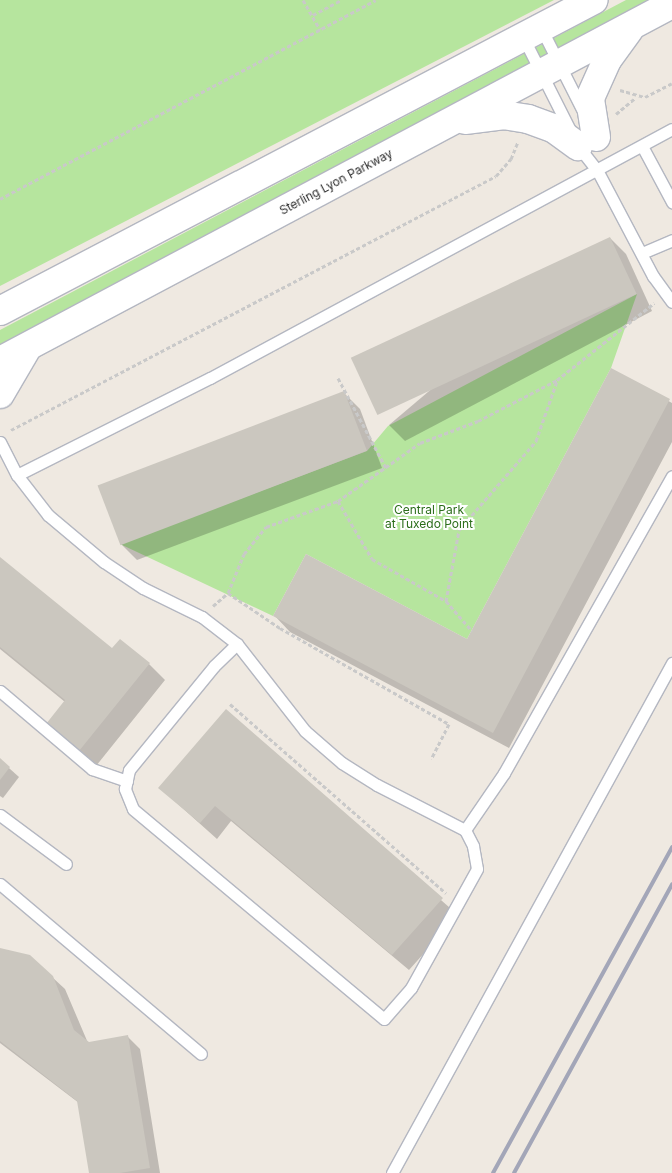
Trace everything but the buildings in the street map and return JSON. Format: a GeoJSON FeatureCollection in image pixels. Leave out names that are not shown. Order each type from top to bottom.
{"type":"FeatureCollection","features":[{"type":"Feature","properties":{"kind":"main road"},"geometry":{"type":"LineString","coordinates":[[0,311],[594,0]]}},
{"type":"Feature","properties":{"kind":"main road","name":"Sterling Lyon Parkway"},"geometry":{"type":"LineString","coordinates":[[0,361],[672,4]]}},
{"type":"Feature","properties":{"kind":"main road"},"geometry":{"type":"LineString","coordinates":[[451,121],[503,115],[528,119],[587,142],[590,98],[596,81],[634,24]]}},
{"type":"Feature","properties":{"kind":"main road"},"geometry":{"type":"LineString","coordinates":[[0,394],[28,347]]}},
{"type":"Feature","properties":{"kind":"lane"},"geometry":{"type":"LineString","coordinates":[[532,32],[587,142],[598,170]]}},
{"type":"Feature","properties":{"kind":"lane"},"geometry":{"type":"LineString","coordinates":[[532,32],[587,142],[598,170],[642,253],[669,297]]}},
{"type":"Feature","properties":{"kind":"lane"},"geometry":{"type":"LineString","coordinates":[[17,475],[210,378],[672,129]]}},
{"type":"Feature","properties":{"kind":"lane"},"geometry":{"type":"LineString","coordinates":[[642,146],[672,202]]}},
{"type":"Feature","properties":{"kind":"lane"},"geometry":{"type":"LineString","coordinates":[[642,253],[672,240]]}},
{"type":"Feature","properties":{"kind":"lane"},"geometry":{"type":"LineString","coordinates":[[0,442],[17,475],[48,515],[104,562],[144,588],[202,617],[237,644],[305,731],[342,763],[377,785],[465,830],[474,846],[477,869],[412,988],[384,1019],[133,809],[125,789],[129,770],[214,666],[237,644]]}},
{"type":"Feature","properties":{"kind":"lane"},"geometry":{"type":"LineString","coordinates":[[465,830],[504,773],[672,476]]}},
{"type":"Feature","properties":{"kind":"lane"},"geometry":{"type":"LineString","coordinates":[[392,1173],[672,663]]}},
{"type":"Feature","properties":{"kind":"lane"},"geometry":{"type":"LineString","coordinates":[[0,692],[92,769],[127,781]]}},
{"type":"Feature","properties":{"kind":"lane"},"geometry":{"type":"LineString","coordinates":[[0,816],[66,864]]}},
{"type":"Feature","properties":{"kind":"lane"},"geometry":{"type":"LineString","coordinates":[[0,884],[201,1054]]}},
{"type":"Feature","properties":{"kind":"path"},"geometry":{"type":"LineString","coordinates":[[304,0],[320,30]]}},
{"type":"Feature","properties":{"kind":"path"},"geometry":{"type":"LineString","coordinates":[[313,15],[341,0]]}},
{"type":"Feature","properties":{"kind":"path"},"geometry":{"type":"LineString","coordinates":[[0,199],[376,0]]}},
{"type":"Feature","properties":{"kind":"path"},"geometry":{"type":"LineString","coordinates":[[596,81],[645,97],[672,83]]}},
{"type":"Feature","properties":{"kind":"path"},"geometry":{"type":"LineString","coordinates":[[9,432],[496,176],[511,159],[528,119]]}},
{"type":"Feature","properties":{"kind":"path"},"geometry":{"type":"LineString","coordinates":[[202,617],[228,593],[244,554],[266,527],[338,501],[420,443],[478,421],[557,380],[669,297]]}},
{"type":"Feature","properties":{"kind":"path"},"geometry":{"type":"LineString","coordinates":[[338,378],[386,468]]}},
{"type":"Feature","properties":{"kind":"path"},"geometry":{"type":"LineString","coordinates":[[446,601],[460,530],[536,440],[557,380]]}},
{"type":"Feature","properties":{"kind":"path"},"geometry":{"type":"LineString","coordinates":[[338,501],[372,559],[446,601],[472,631]]}},
{"type":"Feature","properties":{"kind":"path"},"geometry":{"type":"LineString","coordinates":[[228,593],[280,628],[449,724],[431,759]]}},
{"type":"Feature","properties":{"kind":"path"},"geometry":{"type":"LineString","coordinates":[[230,704],[446,893]]}},
{"type":"Feature","properties":{"kind":"green space"},"geometry":{"type":"Polygon","coordinates":[[[0,0],[554,0],[0,286],[0,0]]]}},
{"type":"Feature","properties":{"kind":"green space"},"geometry":{"type":"Polygon","coordinates":[[[626,0],[655,0],[0,347],[0,330],[626,0]]]}},
{"type":"Feature","properties":{"kind":"green space","name":"Central Park at Tuxedo Point"},"geometry":{"type":"Polygon","coordinates":[[[637,294],[611,368],[467,639],[306,554],[273,616],[120,544],[367,451],[388,426],[637,294]]]}},
{"type":"Feature","properties":{"kind":"railway"},"geometry":{"type":"LineString","coordinates":[[493,1173],[672,847]]}},
{"type":"Feature","properties":{"kind":"railway"},"geometry":{"type":"LineString","coordinates":[[514,1173],[672,884]]}}]}
